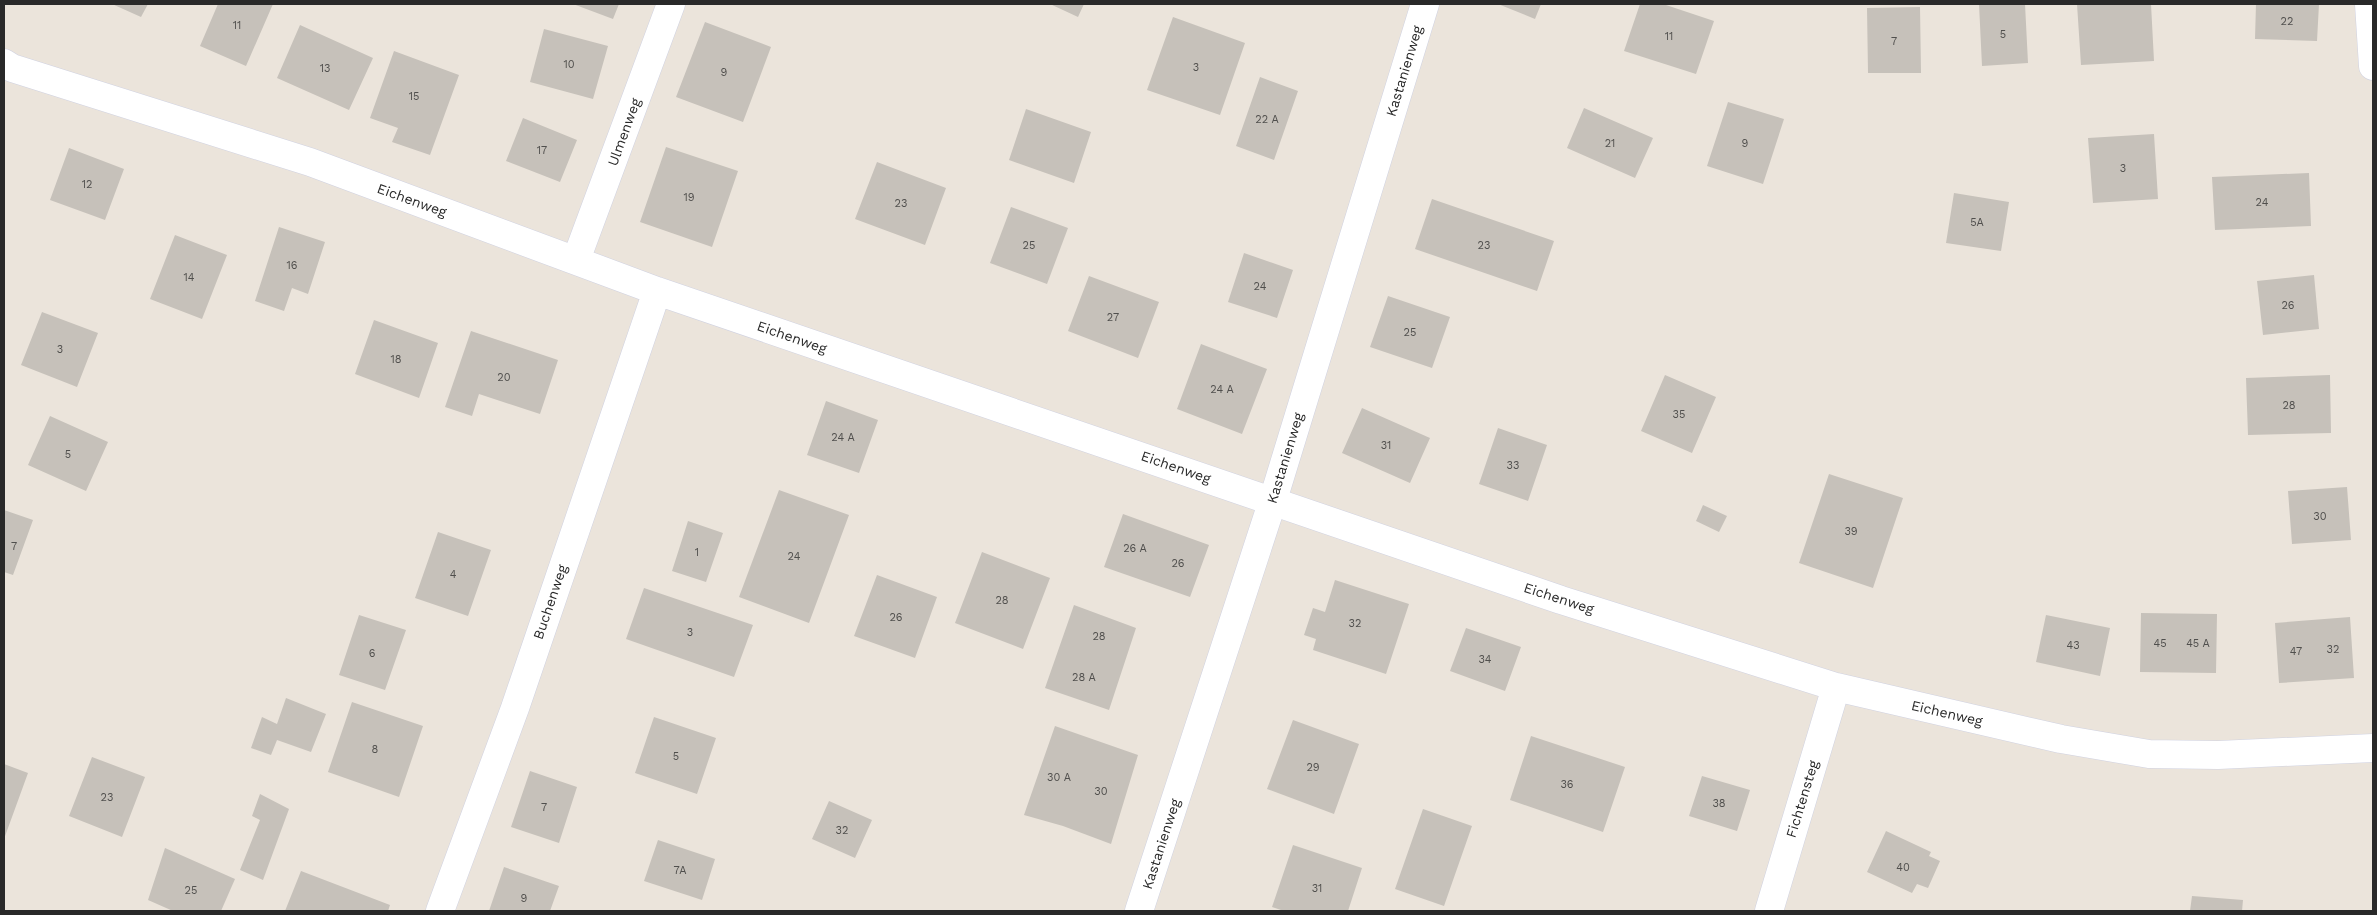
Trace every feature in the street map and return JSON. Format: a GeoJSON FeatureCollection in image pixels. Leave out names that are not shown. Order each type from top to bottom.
{"type":"FeatureCollection","features":[{"type":"Feature","properties":{"kind":"street","name":"Ulmenweg"},"geometry":{"type":"LineString","coordinates":[[576,260],[671,4]]}},
{"type":"Feature","properties":{"kind":"street","name":"Kastanienweg"},"geometry":{"type":"LineString","coordinates":[[1139,911],[1272,500],[1425,4]]}},
{"type":"Feature","properties":{"kind":"street"},"geometry":{"type":"LineString","coordinates":[[2369,4],[2373,66]]}},
{"type":"Feature","properties":{"kind":"street","name":"Eichenweg"},"geometry":{"type":"LineString","coordinates":[[6,72],[310,162],[657,291],[1561,600],[1836,687],[2061,739],[2149,754],[2218,755],[2373,748]]}},
{"type":"Feature","properties":{"kind":"street","name":"Buchenweg"},"geometry":{"type":"LineString","coordinates":[[440,911],[515,708],[657,291]]}},
{"type":"Feature","properties":{"kind":"street","name":"Fichtensteg"},"geometry":{"type":"LineString","coordinates":[[1768,911],[1836,687]]}},
{"type":"Feature","properties":{"kind":"building"},"geometry":{"type":"Polygon","coordinates":[[[112,4],[148,4],[141,17],[112,4]]]}},
{"type":"Feature","properties":{"kind":"building"},"geometry":{"type":"Polygon","coordinates":[[[218,4],[273,4],[246,66],[200,46],[218,4]]]}},
{"type":"Feature","properties":{"kind":"building"},"geometry":{"type":"Polygon","coordinates":[[[573,4],[619,4],[613,19],[573,4]]]}},
{"type":"Feature","properties":{"kind":"building"},"geometry":{"type":"Polygon","coordinates":[[[1050,4],[1084,4],[1078,17],[1050,4]]]}},
{"type":"Feature","properties":{"kind":"building"},"geometry":{"type":"Polygon","coordinates":[[[1498,4],[1541,4],[1535,19],[1498,4]]]}},
{"type":"Feature","properties":{"kind":"building"},"geometry":{"type":"Polygon","coordinates":[[[1640,4],[1663,4],[1714,21],[1696,74],[1624,51],[1640,4]]]}},
{"type":"Feature","properties":{"kind":"building"},"geometry":{"type":"Polygon","coordinates":[[[1979,4],[2025,4],[2028,63],[1982,66],[1979,4]]]}},
{"type":"Feature","properties":{"kind":"building"},"geometry":{"type":"Polygon","coordinates":[[[2077,4],[2151,4],[2154,61],[2081,65],[2077,4]]]}},
{"type":"Feature","properties":{"kind":"building"},"geometry":{"type":"Polygon","coordinates":[[[2256,4],[2319,4],[2317,41],[2255,39],[2256,4]]]}},
{"type":"Feature","properties":{"kind":"building"},"geometry":{"type":"Polygon","coordinates":[[[1920,7],[1921,73],[1868,73],[1867,8],[1920,7]]]}},
{"type":"Feature","properties":{"kind":"building"},"geometry":{"type":"Polygon","coordinates":[[[1173,17],[1245,43],[1220,115],[1147,90],[1173,17]]]}},
{"type":"Feature","properties":{"kind":"building"},"geometry":{"type":"Polygon","coordinates":[[[705,22],[771,47],[743,122],[676,97],[705,22]]]}},
{"type":"Feature","properties":{"kind":"building"},"geometry":{"type":"Polygon","coordinates":[[[300,25],[373,58],[349,110],[277,78],[300,25]]]}},
{"type":"Feature","properties":{"kind":"building"},"geometry":{"type":"Polygon","coordinates":[[[544,29],[608,46],[593,99],[530,82],[544,29]]]}},
{"type":"Feature","properties":{"kind":"building"},"geometry":{"type":"Polygon","coordinates":[[[394,51],[459,75],[430,155],[392,142],[398,128],[370,118],[394,51]]]}},
{"type":"Feature","properties":{"kind":"building"},"geometry":{"type":"Polygon","coordinates":[[[1260,77],[1298,91],[1274,160],[1236,146],[1260,77]]]}},
{"type":"Feature","properties":{"kind":"building"},"geometry":{"type":"Polygon","coordinates":[[[1728,102],[1784,119],[1763,184],[1707,166],[1728,102]]]}},
{"type":"Feature","properties":{"kind":"building"},"geometry":{"type":"Polygon","coordinates":[[[1584,108],[1653,138],[1635,178],[1567,148],[1584,108]]]}},
{"type":"Feature","properties":{"kind":"building"},"geometry":{"type":"Polygon","coordinates":[[[1026,109],[1091,132],[1074,183],[1009,160],[1026,109]]]}},
{"type":"Feature","properties":{"kind":"building"},"geometry":{"type":"Polygon","coordinates":[[[523,118],[577,140],[560,182],[506,161],[523,118]]]}},
{"type":"Feature","properties":{"kind":"building"},"geometry":{"type":"Polygon","coordinates":[[[2154,134],[2158,199],[2093,203],[2088,138],[2154,134]]]}},
{"type":"Feature","properties":{"kind":"building"},"geometry":{"type":"Polygon","coordinates":[[[666,147],[738,171],[712,247],[640,222],[666,147]]]}},
{"type":"Feature","properties":{"kind":"building"},"geometry":{"type":"Polygon","coordinates":[[[69,148],[124,169],[105,220],[50,200],[69,148]]]}},
{"type":"Feature","properties":{"kind":"building"},"geometry":{"type":"Polygon","coordinates":[[[877,162],[946,188],[925,245],[855,219],[877,162]]]}},
{"type":"Feature","properties":{"kind":"building"},"geometry":{"type":"Polygon","coordinates":[[[2309,173],[2311,226],[2215,230],[2212,177],[2309,173]]]}},
{"type":"Feature","properties":{"kind":"building"},"geometry":{"type":"Polygon","coordinates":[[[1954,193],[2009,202],[2001,251],[1946,243],[1954,193]]]}},
{"type":"Feature","properties":{"kind":"building"},"geometry":{"type":"Polygon","coordinates":[[[1432,199],[1554,241],[1537,291],[1415,249],[1432,199]]]}},
{"type":"Feature","properties":{"kind":"building"},"geometry":{"type":"Polygon","coordinates":[[[1011,207],[1068,228],[1047,284],[990,263],[1011,207]]]}},
{"type":"Feature","properties":{"kind":"building"},"geometry":{"type":"Polygon","coordinates":[[[279,227],[325,242],[308,294],[292,288],[284,311],[255,301],[279,227]]]}},
{"type":"Feature","properties":{"kind":"building"},"geometry":{"type":"Polygon","coordinates":[[[175,235],[227,255],[202,319],[150,299],[175,235]]]}},
{"type":"Feature","properties":{"kind":"building"},"geometry":{"type":"Polygon","coordinates":[[[1244,253],[1293,270],[1277,318],[1228,302],[1244,253]]]}},
{"type":"Feature","properties":{"kind":"building"},"geometry":{"type":"Polygon","coordinates":[[[2314,275],[2319,329],[2263,335],[2257,281],[2314,275]]]}},
{"type":"Feature","properties":{"kind":"building"},"geometry":{"type":"Polygon","coordinates":[[[1089,276],[1159,302],[1138,358],[1068,331],[1089,276]]]}},
{"type":"Feature","properties":{"kind":"building"},"geometry":{"type":"Polygon","coordinates":[[[1388,296],[1450,317],[1432,368],[1370,347],[1388,296]]]}},
{"type":"Feature","properties":{"kind":"building"},"geometry":{"type":"Polygon","coordinates":[[[42,312],[98,333],[77,387],[21,365],[42,312]]]}},
{"type":"Feature","properties":{"kind":"building"},"geometry":{"type":"Polygon","coordinates":[[[374,320],[438,343],[419,398],[355,374],[374,320]]]}},
{"type":"Feature","properties":{"kind":"building"},"geometry":{"type":"Polygon","coordinates":[[[471,331],[558,360],[540,414],[479,394],[472,416],[445,407],[471,331]]]}},
{"type":"Feature","properties":{"kind":"building"},"geometry":{"type":"Polygon","coordinates":[[[1201,344],[1267,369],[1242,434],[1177,409],[1201,344]]]}},
{"type":"Feature","properties":{"kind":"building"},"geometry":{"type":"Polygon","coordinates":[[[1665,375],[1716,397],[1692,453],[1641,431],[1665,375]]]}},
{"type":"Feature","properties":{"kind":"building"},"geometry":{"type":"Polygon","coordinates":[[[2330,375],[2331,433],[2248,435],[2246,378],[2330,375]]]}},
{"type":"Feature","properties":{"kind":"building"},"geometry":{"type":"Polygon","coordinates":[[[826,401],[878,420],[859,473],[807,455],[826,401]]]}},
{"type":"Feature","properties":{"kind":"building"},"geometry":{"type":"Polygon","coordinates":[[[1362,408],[1430,438],[1410,483],[1342,453],[1362,408]]]}},
{"type":"Feature","properties":{"kind":"building"},"geometry":{"type":"Polygon","coordinates":[[[50,416],[108,442],[86,491],[28,465],[50,416]]]}},
{"type":"Feature","properties":{"kind":"building"},"geometry":{"type":"Polygon","coordinates":[[[1498,428],[1547,445],[1528,501],[1479,484],[1498,428]]]}},
{"type":"Feature","properties":{"kind":"building"},"geometry":{"type":"Polygon","coordinates":[[[1829,474],[1903,498],[1873,588],[1799,563],[1829,474]]]}},
{"type":"Feature","properties":{"kind":"building"},"geometry":{"type":"Polygon","coordinates":[[[2347,487],[2351,540],[2292,544],[2288,491],[2347,487]]]}},
{"type":"Feature","properties":{"kind":"building"},"geometry":{"type":"Polygon","coordinates":[[[779,490],[849,515],[809,623],[739,597],[779,490]]]}},
{"type":"Feature","properties":{"kind":"building"},"geometry":{"type":"Polygon","coordinates":[[[1703,505],[1727,516],[1719,532],[1696,521],[1703,505]]]}},
{"type":"Feature","properties":{"kind":"building"},"geometry":{"type":"Polygon","coordinates":[[[4,510],[33,520],[13,575],[4,572],[4,510]]]}},
{"type":"Feature","properties":{"kind":"building"},"geometry":{"type":"Polygon","coordinates":[[[1123,514],[1209,545],[1190,597],[1104,567],[1123,514]]]}},
{"type":"Feature","properties":{"kind":"building"},"geometry":{"type":"Polygon","coordinates":[[[688,521],[723,533],[706,582],[672,571],[688,521]]]}},
{"type":"Feature","properties":{"kind":"building"},"geometry":{"type":"Polygon","coordinates":[[[438,532],[491,550],[468,616],[415,598],[438,532]]]}},
{"type":"Feature","properties":{"kind":"building"},"geometry":{"type":"Polygon","coordinates":[[[982,552],[1050,578],[1023,649],[955,623],[982,552]]]}},
{"type":"Feature","properties":{"kind":"building"},"geometry":{"type":"Polygon","coordinates":[[[877,575],[937,597],[915,658],[854,636],[877,575]]]}},
{"type":"Feature","properties":{"kind":"building"},"geometry":{"type":"Polygon","coordinates":[[[1335,580],[1409,604],[1386,674],[1313,650],[1316,639],[1304,635],[1313,608],[1325,612],[1335,580]]]}},
{"type":"Feature","properties":{"kind":"building"},"geometry":{"type":"Polygon","coordinates":[[[644,588],[753,625],[734,677],[626,639],[644,588]]]}},
{"type":"Feature","properties":{"kind":"building"},"geometry":{"type":"Polygon","coordinates":[[[1074,605],[1136,628],[1109,710],[1045,688],[1074,605]]]}},
{"type":"Feature","properties":{"kind":"building"},"geometry":{"type":"Polygon","coordinates":[[[2141,613],[2217,614],[2216,673],[2140,672],[2141,613]]]}},
{"type":"Feature","properties":{"kind":"building"},"geometry":{"type":"Polygon","coordinates":[[[359,615],[406,630],[385,690],[339,675],[359,615]]]}},
{"type":"Feature","properties":{"kind":"building"},"geometry":{"type":"Polygon","coordinates":[[[2046,615],[2110,628],[2100,676],[2036,662],[2046,615]]]}},
{"type":"Feature","properties":{"kind":"building"},"geometry":{"type":"Polygon","coordinates":[[[2350,617],[2354,678],[2279,683],[2275,623],[2350,617]]]}},
{"type":"Feature","properties":{"kind":"building"},"geometry":{"type":"Polygon","coordinates":[[[1466,628],[1521,647],[1505,691],[1450,671],[1466,628]]]}},
{"type":"Feature","properties":{"kind":"building"},"geometry":{"type":"Polygon","coordinates":[[[286,698],[326,714],[311,752],[277,740],[271,755],[251,748],[262,717],[277,724],[286,698]]]}},
{"type":"Feature","properties":{"kind":"building"},"geometry":{"type":"Polygon","coordinates":[[[352,702],[423,726],[399,797],[328,772],[352,702]]]}},
{"type":"Feature","properties":{"kind":"building"},"geometry":{"type":"Polygon","coordinates":[[[654,717],[716,738],[697,794],[635,773],[654,717]]]}},
{"type":"Feature","properties":{"kind":"building"},"geometry":{"type":"Polygon","coordinates":[[[1293,720],[1359,744],[1334,814],[1267,789],[1293,720]]]}},
{"type":"Feature","properties":{"kind":"building"},"geometry":{"type":"Polygon","coordinates":[[[1055,726],[1138,755],[1111,844],[1063,826],[1024,815],[1055,726]]]}},
{"type":"Feature","properties":{"kind":"building"},"geometry":{"type":"Polygon","coordinates":[[[1531,736],[1625,767],[1603,832],[1510,800],[1531,736]]]}},
{"type":"Feature","properties":{"kind":"building"},"geometry":{"type":"Polygon","coordinates":[[[92,757],[145,777],[122,837],[69,816],[92,757]]]}},
{"type":"Feature","properties":{"kind":"building"},"geometry":{"type":"Polygon","coordinates":[[[4,764],[28,773],[4,839],[4,764]]]}},
{"type":"Feature","properties":{"kind":"building"},"geometry":{"type":"Polygon","coordinates":[[[530,771],[577,787],[559,843],[511,827],[530,771]]]}},
{"type":"Feature","properties":{"kind":"building"},"geometry":{"type":"Polygon","coordinates":[[[1702,776],[1750,790],[1737,831],[1689,816],[1702,776]]]}},
{"type":"Feature","properties":{"kind":"building"},"geometry":{"type":"Polygon","coordinates":[[[260,794],[289,809],[263,880],[240,870],[260,820],[252,816],[260,794]]]}},
{"type":"Feature","properties":{"kind":"building"},"geometry":{"type":"Polygon","coordinates":[[[829,801],[872,820],[855,858],[812,839],[829,801]]]}},
{"type":"Feature","properties":{"kind":"building"},"geometry":{"type":"Polygon","coordinates":[[[1423,809],[1472,826],[1444,906],[1395,889],[1423,809]]]}},
{"type":"Feature","properties":{"kind":"building"},"geometry":{"type":"Polygon","coordinates":[[[1886,831],[1931,852],[1929,856],[1940,861],[1928,888],[1917,884],[1912,893],[1867,872],[1886,831]]]}},
{"type":"Feature","properties":{"kind":"building"},"geometry":{"type":"Polygon","coordinates":[[[658,840],[715,859],[702,900],[644,881],[658,840]]]}},
{"type":"Feature","properties":{"kind":"building"},"geometry":{"type":"Polygon","coordinates":[[[1293,845],[1362,868],[1348,911],[1284,911],[1272,907],[1293,845]]]}},
{"type":"Feature","properties":{"kind":"building"},"geometry":{"type":"Polygon","coordinates":[[[165,848],[235,879],[221,911],[173,911],[148,900],[165,848]]]}},
{"type":"Feature","properties":{"kind":"building"},"geometry":{"type":"Polygon","coordinates":[[[504,867],[559,886],[550,911],[489,911],[504,867]]]}},
{"type":"Feature","properties":{"kind":"building"},"geometry":{"type":"Polygon","coordinates":[[[301,871],[390,905],[388,911],[285,911],[301,871]]]}},
{"type":"Feature","properties":{"kind":"building"},"geometry":{"type":"Polygon","coordinates":[[[2192,896],[2243,900],[2242,911],[2190,911],[2192,896]]]}}]}
